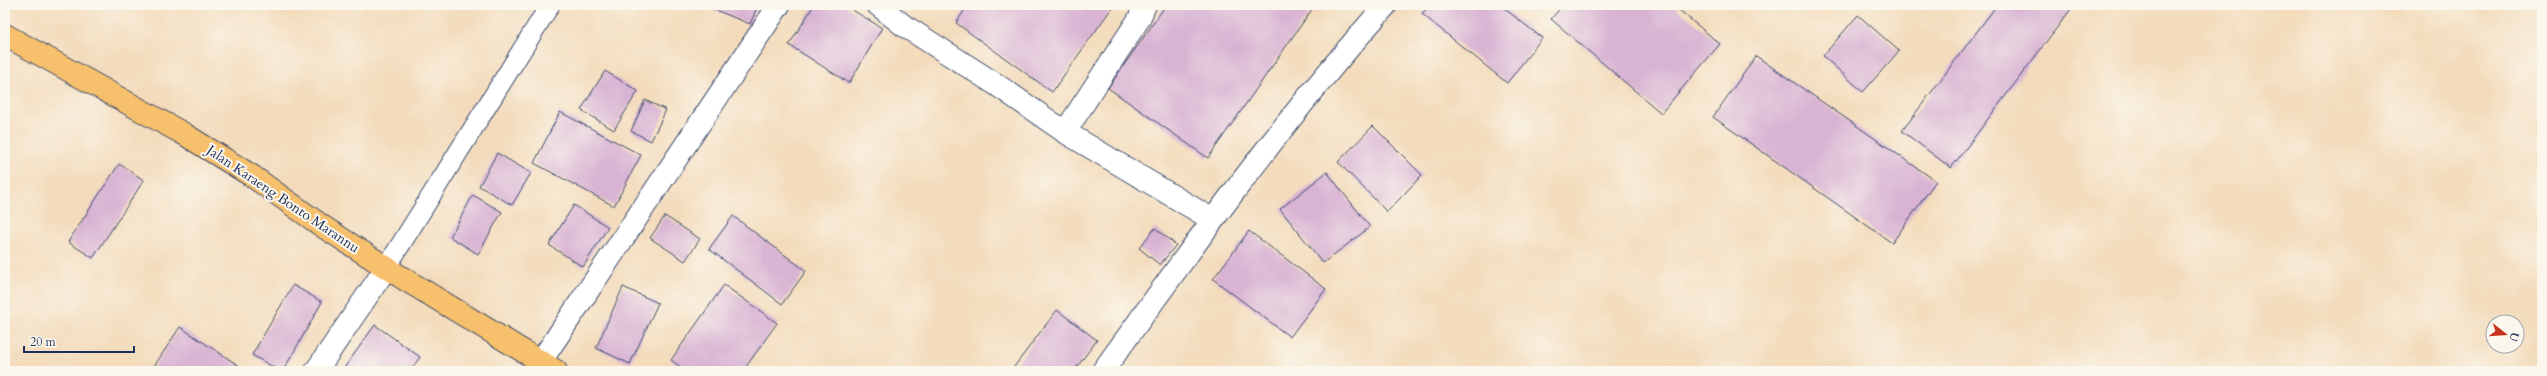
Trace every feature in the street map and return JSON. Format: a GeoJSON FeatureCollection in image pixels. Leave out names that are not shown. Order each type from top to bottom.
{"type":"FeatureCollection","features":[{"type":"Feature","properties":{"kind":"main road","name":"Jalan Karaeng Bonto Marannu"},"geometry":{"type":"LineString","coordinates":[[5,35],[184,134],[252,176],[322,226],[386,268],[548,366]]}},
{"type":"Feature","properties":{"kind":"street"},"geometry":{"type":"LineString","coordinates":[[548,366],[779,5]]}},
{"type":"Feature","properties":{"kind":"street"},"geometry":{"type":"LineString","coordinates":[[878,5],[903,25],[997,85],[1065,132],[1213,220]]}},
{"type":"Feature","properties":{"kind":"street"},"geometry":{"type":"LineString","coordinates":[[1065,132],[1139,19],[1145,5]]}},
{"type":"Feature","properties":{"kind":"street"},"geometry":{"type":"LineString","coordinates":[[1103,371],[1213,220],[1338,58],[1386,5]]}},
{"type":"Feature","properties":{"kind":"street"},"geometry":{"type":"LineString","coordinates":[[316,371],[386,268]]}},
{"type":"Feature","properties":{"kind":"lane"},"geometry":{"type":"LineString","coordinates":[[386,268],[550,5]]}},
{"type":"Feature","properties":{"kind":"building"},"geometry":{"type":"Polygon","coordinates":[[[703,5],[758,5],[750,24],[703,5]]]}},
{"type":"Feature","properties":{"kind":"building"},"geometry":{"type":"Polygon","coordinates":[[[814,5],[844,5],[882,28],[849,83],[789,45],[814,5]]]}},
{"type":"Feature","properties":{"kind":"building"},"geometry":{"type":"Polygon","coordinates":[[[968,5],[1114,5],[1052,92],[956,23],[968,5]]]}},
{"type":"Feature","properties":{"kind":"building"},"geometry":{"type":"Polygon","coordinates":[[[1166,5],[1315,5],[1208,158],[1108,88],[1166,5]]]}},
{"type":"Feature","properties":{"kind":"building"},"geometry":{"type":"Polygon","coordinates":[[[1429,5],[1500,5],[1542,38],[1507,83],[1422,14],[1429,5]]]}},
{"type":"Feature","properties":{"kind":"building"},"geometry":{"type":"Polygon","coordinates":[[[1563,5],[1673,5],[1720,44],[1661,113],[1551,19],[1563,5]]]}},
{"type":"Feature","properties":{"kind":"building"},"geometry":{"type":"Polygon","coordinates":[[[1997,5],[2074,5],[1951,168],[1902,131],[1997,5]]]}},
{"type":"Feature","properties":{"kind":"building"},"geometry":{"type":"Polygon","coordinates":[[[1858,15],[1899,51],[1863,92],[1823,56],[1858,15]]]}},
{"type":"Feature","properties":{"kind":"building"},"geometry":{"type":"Polygon","coordinates":[[[1756,56],[1936,181],[1892,243],[1713,117],[1756,56]]]}},
{"type":"Feature","properties":{"kind":"building"},"geometry":{"type":"Polygon","coordinates":[[[605,71],[638,91],[614,130],[581,110],[605,71]]]}},
{"type":"Feature","properties":{"kind":"building"},"geometry":{"type":"Polygon","coordinates":[[[645,100],[666,110],[651,141],[631,131],[645,100]]]}},
{"type":"Feature","properties":{"kind":"building"},"geometry":{"type":"Polygon","coordinates":[[[560,112],[641,155],[614,206],[534,163],[560,112]]]}},
{"type":"Feature","properties":{"kind":"building"},"geometry":{"type":"Polygon","coordinates":[[[1373,126],[1422,175],[1387,212],[1338,162],[1373,126]]]}},
{"type":"Feature","properties":{"kind":"building"},"geometry":{"type":"Polygon","coordinates":[[[497,153],[531,173],[512,205],[479,186],[497,153]]]}},
{"type":"Feature","properties":{"kind":"building"},"geometry":{"type":"Polygon","coordinates":[[[119,164],[144,180],[93,258],[68,242],[119,164]]]}},
{"type":"Feature","properties":{"kind":"building"},"geometry":{"type":"Polygon","coordinates":[[[1327,172],[1370,227],[1323,263],[1280,209],[1327,172]]]}},
{"type":"Feature","properties":{"kind":"building"},"geometry":{"type":"Polygon","coordinates":[[[473,195],[502,212],[478,254],[450,237],[473,195]]]}},
{"type":"Feature","properties":{"kind":"building"},"geometry":{"type":"Polygon","coordinates":[[[574,205],[608,227],[583,267],[549,245],[574,205]]]}},
{"type":"Feature","properties":{"kind":"building"},"geometry":{"type":"Polygon","coordinates":[[[665,216],[700,239],[685,261],[650,238],[665,216]]]}},
{"type":"Feature","properties":{"kind":"building"},"geometry":{"type":"Polygon","coordinates":[[[733,216],[806,271],[782,304],[709,249],[733,216]]]}},
{"type":"Feature","properties":{"kind":"building"},"geometry":{"type":"Polygon","coordinates":[[[1155,228],[1176,245],[1160,265],[1139,248],[1155,228]]]}},
{"type":"Feature","properties":{"kind":"building"},"geometry":{"type":"Polygon","coordinates":[[[1249,231],[1326,289],[1290,337],[1213,279],[1249,231]]]}},
{"type":"Feature","properties":{"kind":"building"},"geometry":{"type":"Polygon","coordinates":[[[293,285],[322,302],[283,371],[280,371],[252,355],[293,285]]]}},
{"type":"Feature","properties":{"kind":"building"},"geometry":{"type":"Polygon","coordinates":[[[724,285],[777,323],[743,371],[686,371],[671,360],[724,285]]]}},
{"type":"Feature","properties":{"kind":"building"},"geometry":{"type":"Polygon","coordinates":[[[623,287],[658,303],[630,364],[596,348],[623,287]]]}},
{"type":"Feature","properties":{"kind":"building"},"geometry":{"type":"Polygon","coordinates":[[[1057,310],[1097,340],[1074,371],[1011,371],[1057,310]]]}},
{"type":"Feature","properties":{"kind":"building"},"geometry":{"type":"Polygon","coordinates":[[[375,325],[420,357],[410,371],[342,371],[375,325]]]}},
{"type":"Feature","properties":{"kind":"building"},"geometry":{"type":"Polygon","coordinates":[[[180,327],[247,371],[151,371],[180,327]]]}}]}
